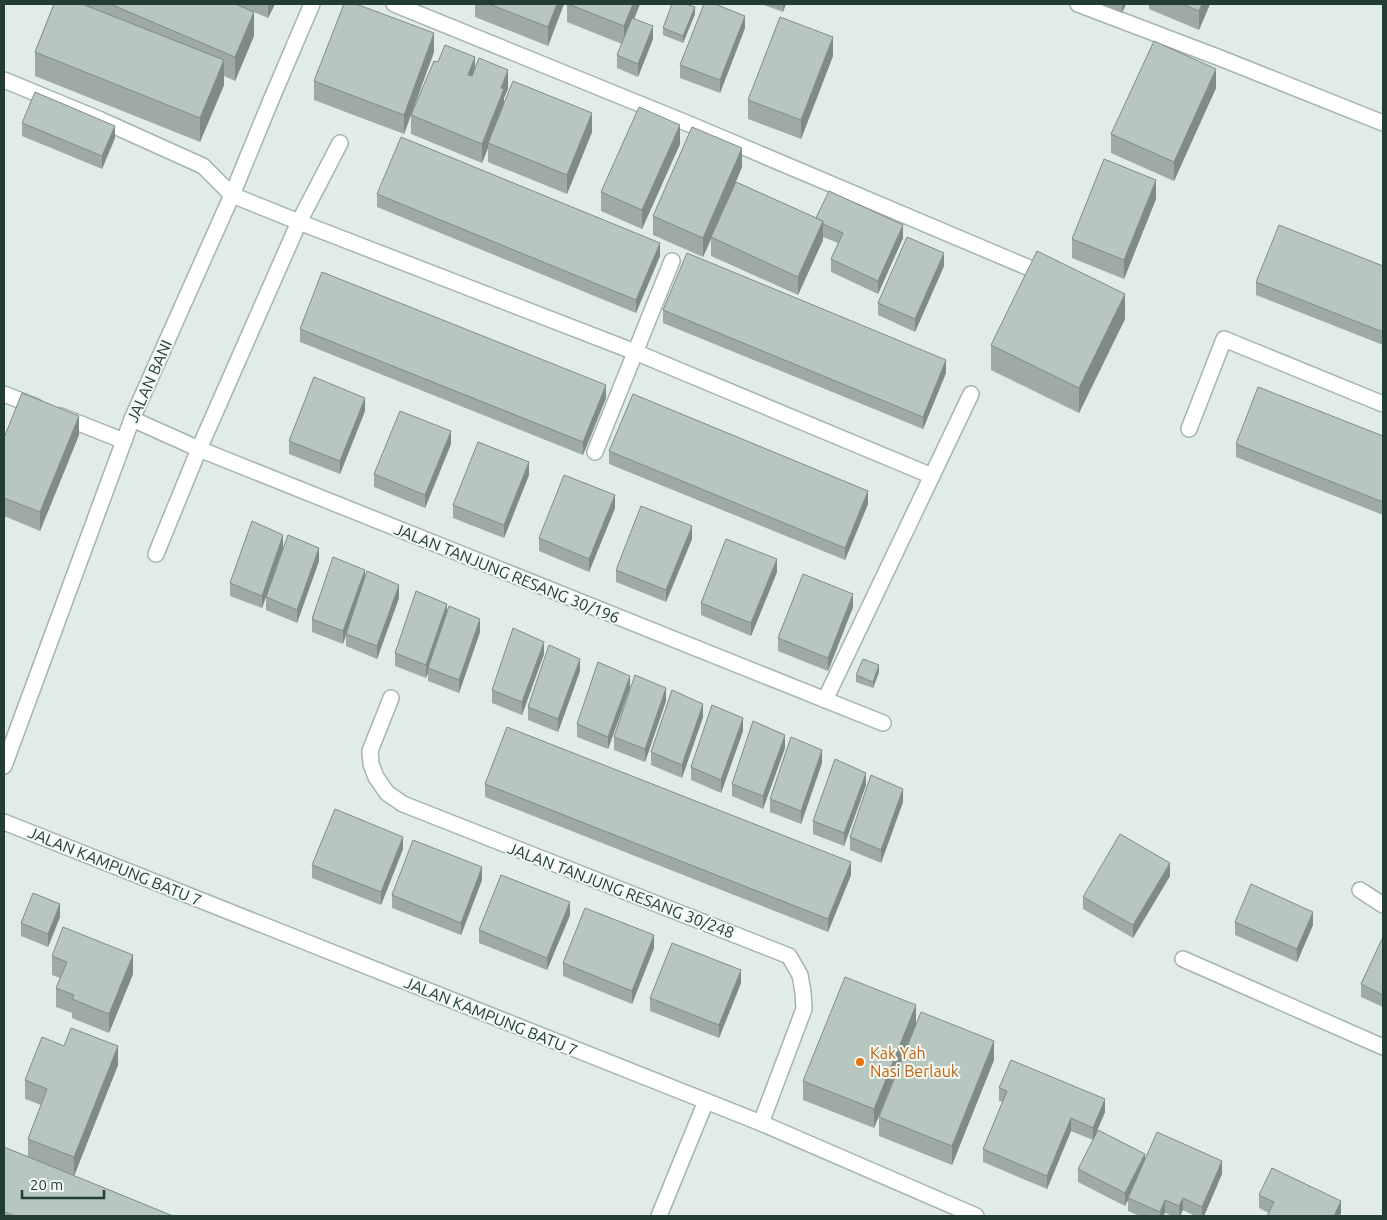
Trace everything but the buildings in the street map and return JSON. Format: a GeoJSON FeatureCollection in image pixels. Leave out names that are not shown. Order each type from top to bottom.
{"type":"FeatureCollection","features":[{"type":"Feature","properties":{"kind":"street","name":"JALAN BANI"},"geometry":{"type":"LineString","coordinates":[[4,766],[132,419],[232,195],[312,4]]}},
{"type":"Feature","properties":{"kind":"street"},"geometry":{"type":"LineString","coordinates":[[394,4],[689,124],[1063,281]]}},
{"type":"Feature","properties":{"kind":"street"},"geometry":{"type":"LineString","coordinates":[[1078,4],[1383,123]]}},
{"type":"Feature","properties":{"kind":"street"},"geometry":{"type":"LineString","coordinates":[[4,80],[101,120],[203,166],[232,195],[635,352],[932,476]]}},
{"type":"Feature","properties":{"kind":"street"},"geometry":{"type":"LineString","coordinates":[[156,554],[199,449],[299,222],[340,143]]}},
{"type":"Feature","properties":{"kind":"street"},"geometry":{"type":"LineString","coordinates":[[594,452],[672,261]]}},
{"type":"Feature","properties":{"kind":"street"},"geometry":{"type":"LineString","coordinates":[[1189,428],[1224,339],[1383,404]]}},
{"type":"Feature","properties":{"kind":"street"},"geometry":{"type":"LineString","coordinates":[[4,394],[124,441]]}},
{"type":"Feature","properties":{"kind":"street"},"geometry":{"type":"LineString","coordinates":[[825,700],[971,394]]}},
{"type":"Feature","properties":{"kind":"street","name":"JALAN TANJUNG RESANG 30/196"},"geometry":{"type":"LineString","coordinates":[[132,419],[199,449],[883,723]]}},
{"type":"Feature","properties":{"kind":"street","name":"JALAN TANJUNG RESANG 30/248"},"geometry":{"type":"LineString","coordinates":[[390,698],[370,751],[371,764],[376,777],[387,793],[403,804],[789,956],[800,975],[804,992],[804,1009],[761,1123]]}},
{"type":"Feature","properties":{"kind":"street","name":"JALAN KAMPUNG BATU 7"},"geometry":{"type":"LineString","coordinates":[[4,822],[761,1123],[976,1216]]}},
{"type":"Feature","properties":{"kind":"street"},"geometry":{"type":"LineString","coordinates":[[1360,890],[1383,905]]}},
{"type":"Feature","properties":{"kind":"street"},"geometry":{"type":"LineString","coordinates":[[1183,959],[1383,1047]]}},
{"type":"Feature","properties":{"kind":"street"},"geometry":{"type":"LineString","coordinates":[[660,1216],[706,1101]]}},
{"type":"Feature","properties":{"kind":"place","name":"Kak Yah Nasi Berlauk"},"geometry":{"type":"Point","coordinates":[860,1062]}}]}
